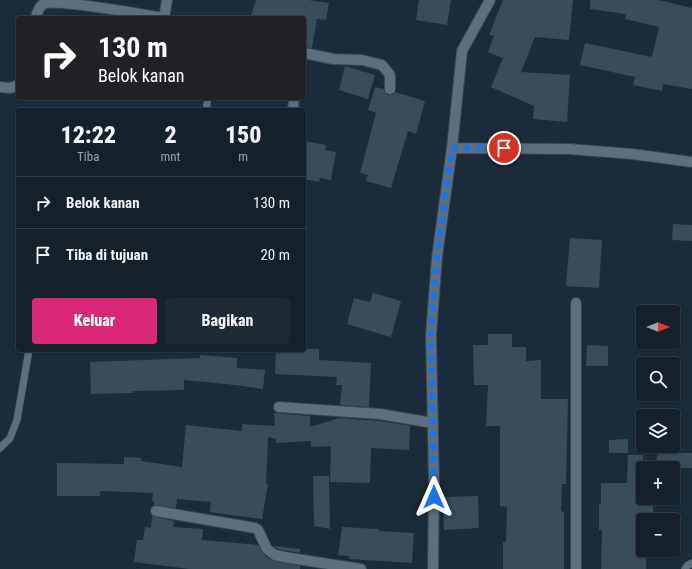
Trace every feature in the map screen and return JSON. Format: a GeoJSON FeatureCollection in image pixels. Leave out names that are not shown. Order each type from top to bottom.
{"type":"FeatureCollection","features":[{"type":"Feature","properties":{"kind":"street"},"geometry":{"type":"LineString","coordinates":[[36,16],[37,11],[44,3],[53,0],[81,1],[154,16]]}},
{"type":"Feature","properties":{"kind":"street"},"geometry":{"type":"LineString","coordinates":[[164,16],[167,0]]}},
{"type":"Feature","properties":{"kind":"street"},"geometry":{"type":"LineString","coordinates":[[433,569],[434,484],[431,335],[437,257],[452,148],[462,51],[490,0]]}},
{"type":"Feature","properties":{"kind":"street"},"geometry":{"type":"LineString","coordinates":[[306,53],[333,59],[362,60],[382,65],[390,75],[390,89]]}},
{"type":"Feature","properties":{"kind":"street"},"geometry":{"type":"LineString","coordinates":[[0,87],[11,88],[16,86]]}},
{"type":"Feature","properties":{"kind":"street"},"geometry":{"type":"LineString","coordinates":[[452,148],[569,149],[632,154],[692,162]]}},
{"type":"Feature","properties":{"kind":"street"},"geometry":{"type":"LineString","coordinates":[[576,303],[576,569]]}},
{"type":"Feature","properties":{"kind":"street"},"geometry":{"type":"LineString","coordinates":[[279,406],[380,414],[433,423]]}},
{"type":"Feature","properties":{"kind":"street"},"geometry":{"type":"LineString","coordinates":[[156,511],[255,528],[258,530],[267,549],[275,555],[361,569]]}},
{"type":"Feature","properties":{"kind":"lane"},"geometry":{"type":"LineString","coordinates":[[0,448],[10,438],[17,420],[29,352]]}},
{"type":"Feature","properties":{"kind":"lane"},"geometry":{"type":"LineString","coordinates":[[685,569],[692,563]]}},
{"type":"Feature","properties":{"kind":"building"},"geometry":{"type":"Polygon","coordinates":[[[256,0],[308,0],[329,3],[326,20],[317,19],[312,48],[306,47],[306,16],[251,16],[256,0]]]}},
{"type":"Feature","properties":{"kind":"building"},"geometry":{"type":"Polygon","coordinates":[[[419,0],[451,0],[447,25],[416,20],[419,0]]]}},
{"type":"Feature","properties":{"kind":"building"},"geometry":{"type":"Polygon","coordinates":[[[503,0],[573,0],[569,40],[535,37],[521,72],[570,75],[567,122],[533,119],[534,106],[491,87],[503,58],[488,52],[494,36],[489,35],[503,0]]]}},
{"type":"Feature","properties":{"kind":"building"},"geometry":{"type":"Polygon","coordinates":[[[590,0],[658,0],[692,8],[692,89],[663,84],[662,91],[633,85],[635,77],[580,65],[585,43],[652,57],[659,27],[625,19],[626,14],[590,9],[590,0]]]}},
{"type":"Feature","properties":{"kind":"building"},"geometry":{"type":"Polygon","coordinates":[[[345,66],[375,75],[368,99],[339,90],[345,66]]]}},
{"type":"Feature","properties":{"kind":"building"},"geometry":{"type":"Polygon","coordinates":[[[375,87],[384,89],[387,95],[393,95],[395,92],[425,101],[416,134],[408,131],[391,188],[366,181],[368,175],[360,173],[376,113],[368,110],[375,87]]]}},
{"type":"Feature","properties":{"kind":"building"},"geometry":{"type":"Polygon","coordinates":[[[306,141],[326,145],[325,150],[336,152],[331,180],[320,178],[319,182],[306,179],[306,141]]]}},
{"type":"Feature","properties":{"kind":"building"},"geometry":{"type":"Polygon","coordinates":[[[673,224],[692,225],[692,241],[672,240],[673,224]]]}},
{"type":"Feature","properties":{"kind":"building"},"geometry":{"type":"Polygon","coordinates":[[[570,238],[602,240],[599,288],[566,286],[570,238]]]}},
{"type":"Feature","properties":{"kind":"building"},"geometry":{"type":"Polygon","coordinates":[[[373,293],[401,301],[391,337],[347,324],[354,298],[370,302],[373,293]]]}},
{"type":"Feature","properties":{"kind":"building"},"geometry":{"type":"Polygon","coordinates":[[[488,334],[512,334],[512,347],[526,347],[526,361],[541,360],[541,399],[568,399],[566,484],[562,484],[561,511],[564,512],[564,569],[503,569],[503,542],[506,542],[507,507],[500,506],[500,426],[486,426],[488,385],[474,385],[473,345],[488,345],[488,334]]]}},
{"type":"Feature","properties":{"kind":"building"},"geometry":{"type":"Polygon","coordinates":[[[587,345],[608,346],[608,366],[586,366],[587,345]]]}},
{"type":"Feature","properties":{"kind":"building"},"geometry":{"type":"Polygon","coordinates":[[[306,349],[319,349],[319,360],[371,363],[369,407],[340,405],[342,385],[336,385],[337,377],[275,374],[276,352],[306,352],[306,349]]]}},
{"type":"Feature","properties":{"kind":"building"},"geometry":{"type":"Polygon","coordinates":[[[200,355],[237,358],[237,368],[265,370],[263,389],[184,380],[184,390],[91,394],[90,362],[200,358],[200,355]]]}},
{"type":"Feature","properties":{"kind":"building"},"geometry":{"type":"Polygon","coordinates":[[[274,413],[310,416],[310,427],[339,418],[381,421],[410,426],[409,450],[371,448],[370,483],[330,482],[331,446],[311,447],[311,441],[276,443],[276,439],[268,437],[266,484],[268,484],[262,519],[210,512],[211,502],[177,499],[176,508],[154,505],[154,501],[152,501],[153,493],[100,491],[100,496],[57,496],[57,463],[124,464],[124,457],[142,458],[141,461],[182,467],[186,425],[242,431],[242,424],[275,426],[274,413]]]}},
{"type":"Feature","properties":{"kind":"building"},"geometry":{"type":"Polygon","coordinates":[[[628,439],[628,453],[609,453],[609,440],[628,439]]]}},
{"type":"Feature","properties":{"kind":"building"},"geometry":{"type":"Polygon","coordinates":[[[657,453],[692,453],[692,468],[680,468],[680,461],[656,461],[657,453]]]}},
{"type":"Feature","properties":{"kind":"building"},"geometry":{"type":"Polygon","coordinates":[[[628,455],[643,455],[643,461],[636,461],[636,505],[653,505],[653,513],[636,513],[636,557],[646,557],[646,569],[601,569],[602,530],[599,530],[599,504],[601,504],[601,483],[627,483],[628,455]]]}},
{"type":"Feature","properties":{"kind":"building"},"geometry":{"type":"Polygon","coordinates":[[[313,476],[329,476],[330,529],[314,526],[313,476]]]}},
{"type":"Feature","properties":{"kind":"building"},"geometry":{"type":"Polygon","coordinates":[[[478,496],[479,528],[444,530],[443,497],[478,496]]]}},
{"type":"Feature","properties":{"kind":"building"},"geometry":{"type":"Polygon","coordinates":[[[152,516],[174,521],[173,527],[203,529],[202,540],[258,545],[263,554],[271,560],[300,566],[300,569],[190,569],[134,562],[137,540],[143,540],[145,527],[151,528],[152,516]]]}},
{"type":"Feature","properties":{"kind":"building"},"geometry":{"type":"Polygon","coordinates":[[[342,527],[414,533],[412,563],[349,559],[349,556],[338,555],[342,527]]]}},
{"type":"Feature","properties":{"kind":"building"},"geometry":{"type":"Polygon","coordinates":[[[274,546],[300,549],[300,553],[278,549],[274,546]]]}},
{"type":"Feature","properties":{"kind":"route"},"geometry":{"type":"LineString","coordinates":[[434,497],[431,335],[437,257],[452,148],[504,148]]}}]}
